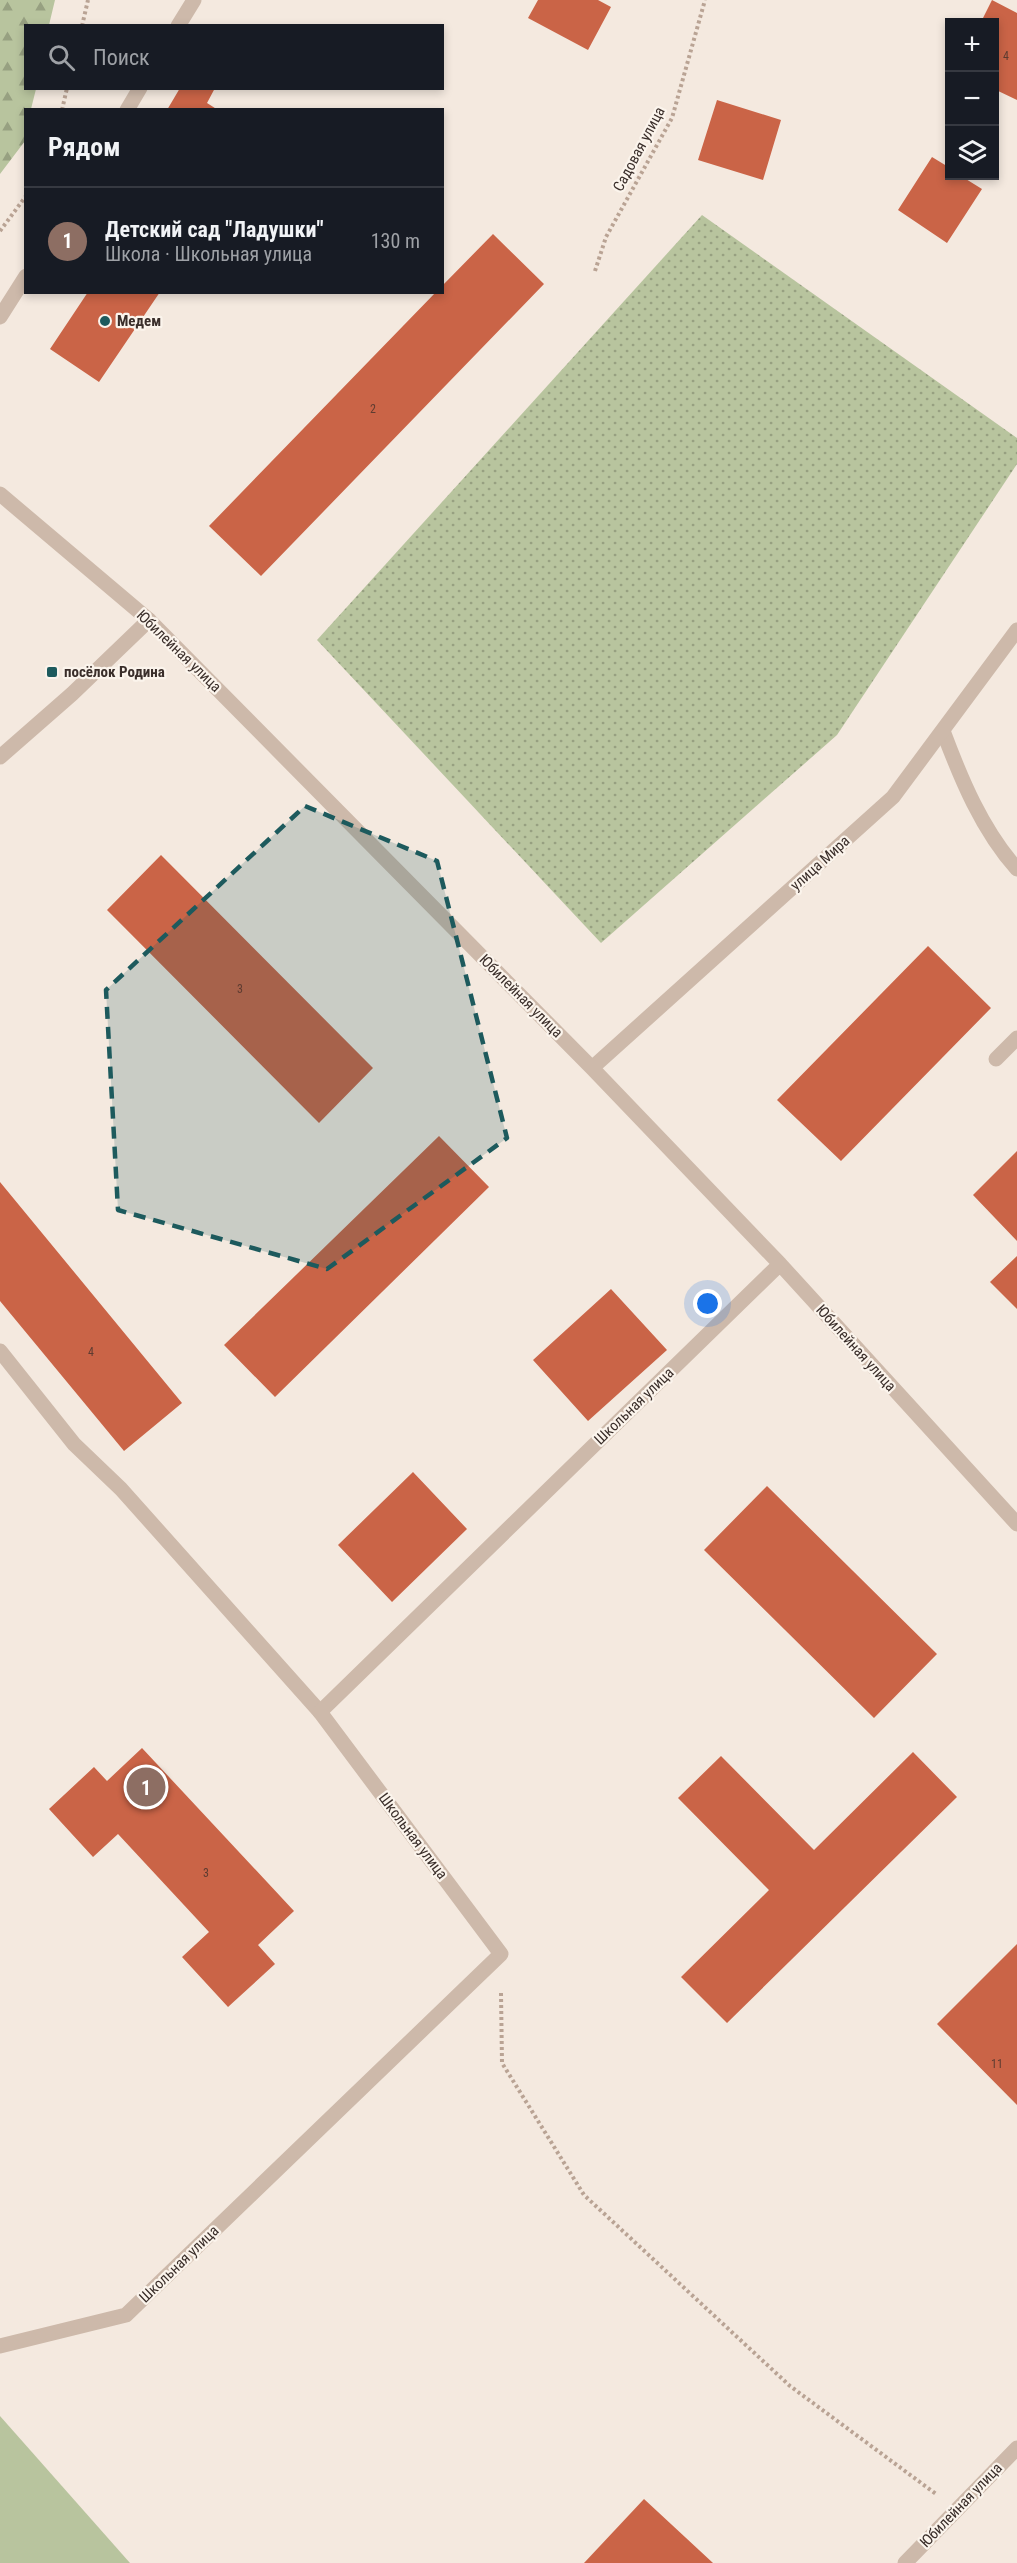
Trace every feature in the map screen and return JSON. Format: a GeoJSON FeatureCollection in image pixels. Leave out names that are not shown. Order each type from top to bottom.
{"type":"FeatureCollection","features":[{"type":"Feature","properties":{"kind":"street"},"geometry":{"type":"LineString","coordinates":[[179,24],[194,0]]}},
{"type":"Feature","properties":{"kind":"street"},"geometry":{"type":"LineString","coordinates":[[128,108],[139,90]]}},
{"type":"Feature","properties":{"kind":"street"},"geometry":{"type":"LineString","coordinates":[[0,317],[24,279]]}},
{"type":"Feature","properties":{"kind":"street","name":"Юбилейная улица"},"geometry":{"type":"LineString","coordinates":[[0,494],[149,620],[592,1068],[780,1264],[1017,1524]]}},
{"type":"Feature","properties":{"kind":"street"},"geometry":{"type":"LineString","coordinates":[[0,757],[72,694],[149,620]]}},
{"type":"Feature","properties":{"kind":"street","name":"улица Мира"},"geometry":{"type":"LineString","coordinates":[[592,1068],[893,798],[1017,630]]}},
{"type":"Feature","properties":{"kind":"street"},"geometry":{"type":"LineString","coordinates":[[943,731],[963,783],[1002,853],[1017,870]]}},
{"type":"Feature","properties":{"kind":"street"},"geometry":{"type":"LineString","coordinates":[[996,1059],[1017,1038]]}},
{"type":"Feature","properties":{"kind":"street","name":"Школьная улица"},"geometry":{"type":"LineString","coordinates":[[0,2346],[126,2315],[501,1954],[320,1712],[780,1264]]}},
{"type":"Feature","properties":{"kind":"street"},"geometry":{"type":"LineString","coordinates":[[0,1352],[74,1444],[121,1490],[320,1712]]}},
{"type":"Feature","properties":{"kind":"street","name":"Юбилейная улица"},"geometry":{"type":"LineString","coordinates":[[905,2563],[1017,2448]]}},
{"type":"Feature","properties":{"kind":"path"},"geometry":{"type":"LineString","coordinates":[[82,24],[88,0]]}},
{"type":"Feature","properties":{"kind":"path","name":"Садовая улица"},"geometry":{"type":"LineString","coordinates":[[595,271],[606,237],[672,118],[705,0]]}},
{"type":"Feature","properties":{"kind":"path"},"geometry":{"type":"LineString","coordinates":[[62,108],[67,90]]}},
{"type":"Feature","properties":{"kind":"path"},"geometry":{"type":"LineString","coordinates":[[0,231],[24,199]]}},
{"type":"Feature","properties":{"kind":"path"},"geometry":{"type":"LineString","coordinates":[[501,1954],[502,2063],[584,2195],[790,2386],[956,2509]]}},
{"type":"Feature","properties":{"kind":"highlighted area"},"geometry":{"type":"Polygon","coordinates":[[[305,806],[437,861],[507,1138],[327,1269],[118,1210],[106,990],[305,806]]]}},
{"type":"Feature","properties":{"kind":"green space"},"geometry":{"type":"Polygon","coordinates":[[[0,0],[55,0],[49,24],[24,24],[24,90],[36,90],[31,108],[24,108],[24,142],[0,174],[0,0]]]}},
{"type":"Feature","properties":{"kind":"green space"},"geometry":{"type":"Polygon","coordinates":[[[702,215],[1017,438],[1017,464],[837,735],[601,943],[317,640],[702,215]]]}},
{"type":"Feature","properties":{"kind":"green space"},"geometry":{"type":"Polygon","coordinates":[[[0,2416],[130,2563],[0,2563],[0,2416]]]}},
{"type":"Feature","properties":{"kind":"building"},"geometry":{"type":"Polygon","coordinates":[[[538,0],[598,0],[611,7],[588,50],[528,18],[538,0]]]}},
{"type":"Feature","properties":{"kind":"building"},"geometry":{"type":"Polygon","coordinates":[[[992,0],[1017,13],[1017,100],[999,91],[999,18],[983,18],[992,0]]]}},
{"type":"Feature","properties":{"kind":"building"},"geometry":{"type":"Polygon","coordinates":[[[179,90],[214,90],[207,103],[215,108],[168,108],[179,90]]]}},
{"type":"Feature","properties":{"kind":"building"},"geometry":{"type":"Polygon","coordinates":[[[717,100],[781,120],[763,180],[698,160],[717,100]]]}},
{"type":"Feature","properties":{"kind":"building"},"geometry":{"type":"Polygon","coordinates":[[[932,157],[945,165],[945,180],[967,180],[982,189],[947,243],[898,210],[932,157]]]}},
{"type":"Feature","properties":{"kind":"building"},"geometry":{"type":"Polygon","coordinates":[[[493,234],[544,284],[261,576],[209,526],[434,294],[444,294],[444,284],[493,234]]]}},
{"type":"Feature","properties":{"kind":"building","name":"Медем"},"geometry":{"type":"Polygon","coordinates":[[[87,294],[159,294],[99,382],[50,349],[87,294]]]}},
{"type":"Feature","properties":{"kind":"building"},"geometry":{"type":"Polygon","coordinates":[[[161,855],[373,1068],[319,1123],[107,910],[161,855]]]}},
{"type":"Feature","properties":{"kind":"building"},"geometry":{"type":"Polygon","coordinates":[[[928,946],[991,1008],[841,1161],[777,1100],[928,946]]]}},
{"type":"Feature","properties":{"kind":"building"},"geometry":{"type":"Polygon","coordinates":[[[439,1136],[489,1187],[275,1397],[224,1345],[439,1136]]]}},
{"type":"Feature","properties":{"kind":"building"},"geometry":{"type":"Polygon","coordinates":[[[1017,1151],[1017,1241],[973,1195],[1017,1151]]]}},
{"type":"Feature","properties":{"kind":"building"},"geometry":{"type":"Polygon","coordinates":[[[0,1182],[182,1403],[124,1451],[0,1301],[0,1182]]]}},
{"type":"Feature","properties":{"kind":"building"},"geometry":{"type":"Polygon","coordinates":[[[1017,1256],[1017,1309],[990,1282],[1017,1256]]]}},
{"type":"Feature","properties":{"kind":"building"},"geometry":{"type":"Polygon","coordinates":[[[611,1289],[667,1350],[588,1421],[533,1360],[611,1289]]]}},
{"type":"Feature","properties":{"kind":"building"},"geometry":{"type":"Polygon","coordinates":[[[413,1472],[467,1529],[392,1602],[338,1545],[413,1472]]]}},
{"type":"Feature","properties":{"kind":"building"},"geometry":{"type":"Polygon","coordinates":[[[767,1486],[937,1654],[874,1718],[704,1550],[767,1486]]]}},
{"type":"Feature","properties":{"kind":"building"},"geometry":{"type":"Polygon","coordinates":[[[142,1748],[294,1911],[258,1945],[275,1964],[228,2007],[182,1957],[209,1932],[118,1834],[93,1857],[49,1809],[94,1767],[107,1781],[142,1748]]]}},
{"type":"Feature","properties":{"kind":"building"},"geometry":{"type":"Polygon","coordinates":[[[913,1752],[957,1797],[727,2023],[681,1977],[769,1890],[678,1798],[721,1756],[814,1850],[913,1752]]]}},
{"type":"Feature","properties":{"kind":"building"},"geometry":{"type":"Polygon","coordinates":[[[1017,1944],[1017,2105],[937,2024],[1017,1944]]]}},
{"type":"Feature","properties":{"kind":"building"},"geometry":{"type":"Polygon","coordinates":[[[644,2499],[713,2563],[584,2563],[644,2499]]]}},
{"type":"Feature","properties":{"kind":"place","name":"Медем"},"geometry":{"type":"Point","coordinates":[105,321]}},
{"type":"Feature","properties":{"kind":"place","name":"посёлок Родина"},"geometry":{"type":"Point","coordinates":[52,672]}},
{"type":"Feature","properties":{"kind":"place","name":"Детский сад \"Ладушки\""},"geometry":{"type":"Point","coordinates":[146,1787]}}]}
